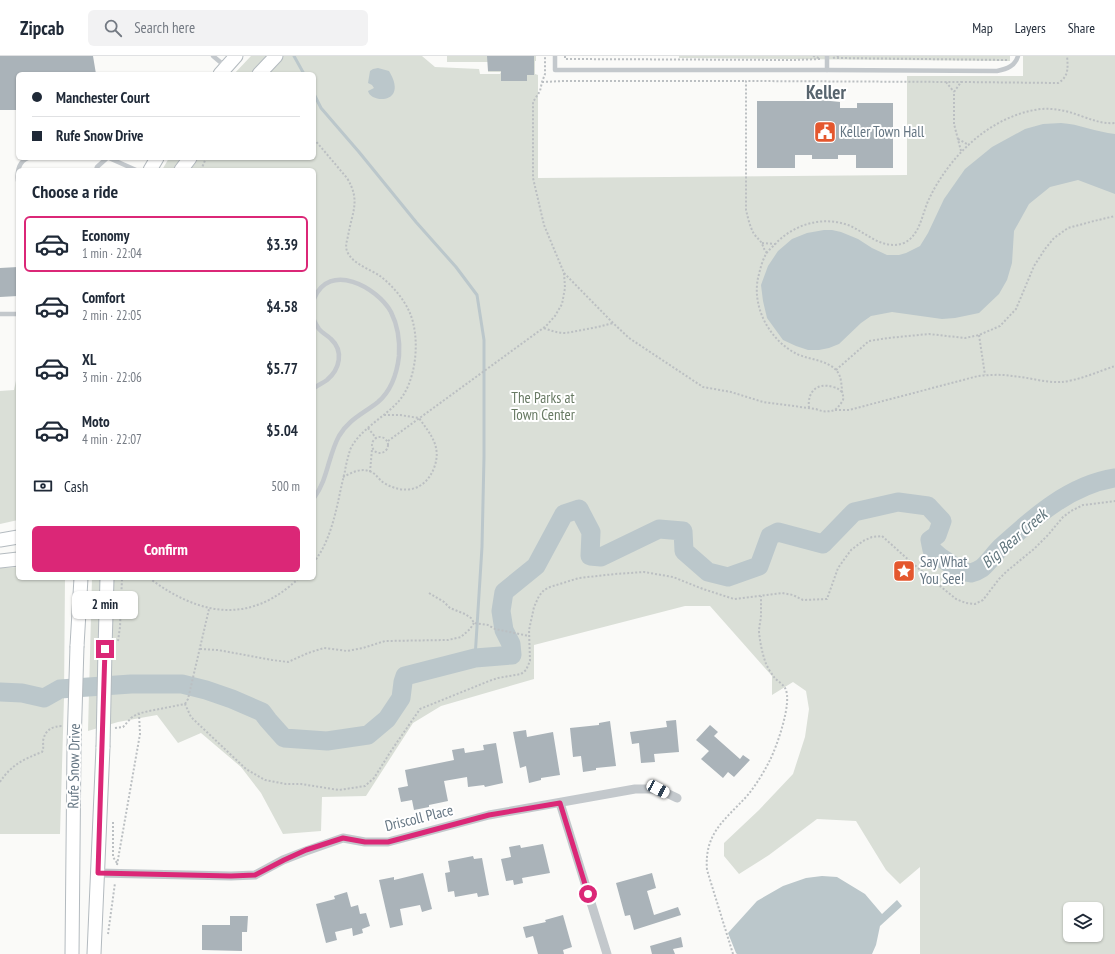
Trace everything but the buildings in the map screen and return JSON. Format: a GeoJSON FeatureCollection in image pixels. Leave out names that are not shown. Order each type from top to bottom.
{"type":"FeatureCollection","features":[{"type":"Feature","properties":{"kind":"main road"},"geometry":{"type":"LineString","coordinates":[[227,72],[236,56]]}},
{"type":"Feature","properties":{"kind":"main road"},"geometry":{"type":"LineString","coordinates":[[261,72],[274,58]]}},
{"type":"Feature","properties":{"kind":"main road"},"geometry":{"type":"LineString","coordinates":[[0,540],[16,537]]}},
{"type":"Feature","properties":{"kind":"main road"},"geometry":{"type":"LineString","coordinates":[[0,561],[16,559]]}},
{"type":"Feature","properties":{"kind":"main road","name":"Rufe Snow Drive"},"geometry":{"type":"LineString","coordinates":[[72,954],[74,746],[81,580]]}},
{"type":"Feature","properties":{"kind":"main road","name":"Rufe Snow Drive"},"geometry":{"type":"LineString","coordinates":[[94,954],[103,747],[111,647],[107,580]]}},
{"type":"Feature","properties":{"kind":"street","name":"Driscoll Place"},"geometry":{"type":"LineString","coordinates":[[98,873],[231,876],[255,875],[306,850],[343,838],[365,842],[388,842],[489,815],[635,789],[658,789],[677,798]]}},
{"type":"Feature","properties":{"kind":"street"},"geometry":{"type":"LineString","coordinates":[[560,803],[606,954]]}},
{"type":"Feature","properties":{"kind":"lane"},"geometry":{"type":"LineString","coordinates":[[213,56],[227,72]]}},
{"type":"Feature","properties":{"kind":"lane"},"geometry":{"type":"LineString","coordinates":[[554,56],[554,70],[997,71],[1005,70],[1016,62],[1018,58]]}},
{"type":"Feature","properties":{"kind":"lane"},"geometry":{"type":"LineString","coordinates":[[827,57],[827,70]]}},
{"type":"Feature","properties":{"kind":"lane"},"geometry":{"type":"LineString","coordinates":[[97,168],[106,160]]}},
{"type":"Feature","properties":{"kind":"lane"},"geometry":{"type":"LineString","coordinates":[[113,160],[131,168]]}},
{"type":"Feature","properties":{"kind":"lane"},"geometry":{"type":"LineString","coordinates":[[316,294],[324,285],[331,281],[340,280],[350,280],[361,284],[370,290],[384,303],[395,321],[398,330],[399,354],[395,377],[384,395],[376,403],[354,418],[339,436],[330,457],[323,482],[316,495]]}},
{"type":"Feature","properties":{"kind":"lane"},"geometry":{"type":"LineString","coordinates":[[0,314],[16,314]]}},
{"type":"Feature","properties":{"kind":"lane"},"geometry":{"type":"LineString","coordinates":[[316,324],[319,329],[332,339],[340,354],[338,364],[334,372],[327,380],[316,387]]}},
{"type":"Feature","properties":{"kind":"path"},"geometry":{"type":"LineString","coordinates":[[388,441],[544,328],[555,316],[562,304],[565,288],[564,273],[544,225],[533,178],[533,102],[540,90],[545,74],[545,56]]}},
{"type":"Feature","properties":{"kind":"path"},"geometry":{"type":"LineString","coordinates":[[565,56],[565,59],[793,60],[827,57]]}},
{"type":"Feature","properties":{"kind":"path"},"geometry":{"type":"LineString","coordinates":[[542,82],[746,81],[1058,83],[1063,80],[1067,73],[1068,66],[1066,56]]}},
{"type":"Feature","properties":{"kind":"path"},"geometry":{"type":"LineString","coordinates":[[834,58],[1018,58]]}},
{"type":"Feature","properties":{"kind":"path"},"geometry":{"type":"LineString","coordinates":[[746,81],[746,210],[752,230],[758,240],[762,243],[764,250],[767,253]]}},
{"type":"Feature","properties":{"kind":"path"},"geometry":{"type":"LineString","coordinates":[[946,82],[954,92]]}},
{"type":"Feature","properties":{"kind":"path"},"geometry":{"type":"LineString","coordinates":[[961,82],[954,92],[954,128],[961,152]]}},
{"type":"Feature","properties":{"kind":"path"},"geometry":{"type":"LineString","coordinates":[[835,410],[842,401],[841,379],[836,370],[823,362],[795,352],[778,340],[769,329],[760,309],[756,290],[758,278],[767,253],[775,244],[790,231],[798,227],[809,223],[825,222],[836,222],[849,226],[874,240],[884,243],[897,244],[905,242],[917,230],[921,223],[926,204],[936,185],[961,152],[988,130],[1003,121],[1024,113],[1040,109],[1050,109],[1067,111],[1093,121],[1106,124],[1115,123]]}},
{"type":"Feature","properties":{"kind":"path"},"geometry":{"type":"LineString","coordinates":[[958,139],[969,145]]}},
{"type":"Feature","properties":{"kind":"path"},"geometry":{"type":"LineString","coordinates":[[316,141],[347,178],[355,196],[355,208],[346,244],[347,251],[351,258],[381,277],[392,287],[403,301],[415,327],[416,346],[411,378],[398,402],[368,428],[355,441],[350,450],[333,524],[323,548],[316,559]]}},
{"type":"Feature","properties":{"kind":"path"},"geometry":{"type":"LineString","coordinates":[[836,370],[859,348],[869,341],[929,334],[965,338],[979,335],[1000,326],[1016,309],[1034,266],[1054,238],[1068,228],[1115,216]]}},
{"type":"Feature","properties":{"kind":"path"},"geometry":{"type":"LineString","coordinates":[[762,243],[775,244]]}},
{"type":"Feature","properties":{"kind":"path"},"geometry":{"type":"LineString","coordinates":[[564,273],[629,338],[703,387],[709,389],[720,389],[763,402],[826,411],[849,410],[978,376],[1012,376],[1060,382],[1069,381],[1115,366]]}},
{"type":"Feature","properties":{"kind":"path"},"geometry":{"type":"LineString","coordinates":[[544,328],[555,332],[566,333],[613,323]]}},
{"type":"Feature","properties":{"kind":"path"},"geometry":{"type":"LineString","coordinates":[[979,335],[985,375]]}},
{"type":"Feature","properties":{"kind":"path"},"geometry":{"type":"LineString","coordinates":[[809,408],[809,396],[818,387],[826,385],[839,389],[842,392]]}},
{"type":"Feature","properties":{"kind":"path"},"geometry":{"type":"LineString","coordinates":[[343,477],[357,470],[368,471],[383,482],[399,490],[415,488],[428,480],[434,467],[437,451],[434,439],[419,418],[384,415]]}},
{"type":"Feature","properties":{"kind":"path"},"geometry":{"type":"LineString","coordinates":[[368,428],[376,438]]}},
{"type":"Feature","properties":{"kind":"path"},"geometry":{"type":"LineString","coordinates":[[370,472],[372,442],[378,437],[384,438],[388,441]]}},
{"type":"Feature","properties":{"kind":"path"},"geometry":{"type":"LineString","coordinates":[[372,448],[378,454],[384,453],[389,446],[388,441]]}},
{"type":"Feature","properties":{"kind":"path"},"geometry":{"type":"LineString","coordinates":[[185,704],[191,717],[246,769],[265,780],[339,790],[365,786],[374,778],[420,709],[489,681],[521,674],[526,670],[530,661],[529,630],[534,607],[539,596],[544,590],[550,587],[579,578],[644,572],[673,577],[734,599],[782,592],[803,600],[828,598],[838,568],[851,550],[863,541],[872,537],[882,536],[956,599],[966,604],[975,604],[983,600],[999,579],[1034,549],[1063,517],[1071,511],[1083,506],[1115,501]]}},
{"type":"Feature","properties":{"kind":"path"},"geometry":{"type":"LineString","coordinates":[[111,647],[120,627],[122,580]]}},
{"type":"Feature","properties":{"kind":"path"},"geometry":{"type":"LineString","coordinates":[[152,580],[171,592],[210,609],[229,610],[254,607],[276,596],[296,580]]}},
{"type":"Feature","properties":{"kind":"path"},"geometry":{"type":"LineString","coordinates":[[429,593],[444,602],[450,608],[465,614],[474,622],[488,625],[495,629],[529,636]]}},
{"type":"Feature","properties":{"kind":"path"},"geometry":{"type":"LineString","coordinates":[[733,954],[707,870],[706,859],[711,840],[718,827],[748,794],[770,760],[780,736],[786,708],[787,692],[784,686],[774,677],[766,664],[761,647],[759,630],[761,596]]}},
{"type":"Feature","properties":{"kind":"path"},"geometry":{"type":"LineString","coordinates":[[107,939],[117,863],[140,734],[139,714],[185,704],[188,699],[210,609]]}},
{"type":"Feature","properties":{"kind":"path"},"geometry":{"type":"LineString","coordinates":[[200,649],[218,650],[288,662],[324,648],[347,651],[364,648],[385,641],[448,640],[461,637],[470,629],[474,622]]}},
{"type":"Feature","properties":{"kind":"green space","name":"The Parks at Town Center"},"geometry":{"type":"Polygon","coordinates":[[[251,56],[422,56],[435,67],[479,69],[480,74],[500,74],[501,72],[488,72],[488,62],[447,62],[447,56],[536,56],[535,74],[538,75],[538,178],[907,175],[907,76],[1023,76],[1023,56],[1115,56],[1115,954],[920,954],[920,867],[900,884],[886,870],[856,821],[817,819],[769,855],[739,874],[724,856],[724,843],[759,810],[793,774],[805,737],[809,709],[806,691],[793,682],[772,695],[772,676],[710,606],[685,606],[534,645],[534,679],[441,706],[413,723],[366,796],[322,797],[321,831],[283,834],[261,793],[241,767],[201,733],[178,743],[157,715],[118,722],[88,731],[92,580],[316,580],[316,168],[163,168],[168,160],[316,160],[316,72],[236,72],[251,56]]]}},
{"type":"Feature","properties":{"kind":"green space"},"geometry":{"type":"Polygon","coordinates":[[[679,56],[1010,56],[1010,61],[679,58],[679,56]]]}},
{"type":"Feature","properties":{"kind":"green space"},"geometry":{"type":"Polygon","coordinates":[[[16,380],[16,520],[0,524],[0,391],[14,390],[16,380]]]}},
{"type":"Feature","properties":{"kind":"green space"},"geometry":{"type":"Polygon","coordinates":[[[16,567],[16,580],[65,580],[64,698],[60,834],[0,834],[0,568],[16,567]]]}},
{"type":"Feature","properties":{"kind":"shaded area"},"geometry":{"type":"Polygon","coordinates":[[[378,68],[389,71],[394,82],[395,90],[392,95],[387,98],[375,98],[368,91],[374,88],[368,83],[370,71],[378,68]]]}},
{"type":"Feature","properties":{"kind":"shaded area"},"geometry":{"type":"Polygon","coordinates":[[[1061,123],[1115,134],[1115,194],[1078,180],[1050,187],[1029,204],[1014,231],[1012,263],[1007,280],[999,294],[979,313],[942,319],[892,312],[871,316],[861,323],[839,344],[819,350],[808,350],[783,340],[767,318],[761,285],[768,266],[778,251],[792,239],[807,233],[832,230],[858,239],[887,255],[899,255],[906,253],[920,246],[928,233],[944,199],[965,169],[992,147],[1025,129],[1043,124],[1061,123]]]}},
{"type":"Feature","properties":{"kind":"shaded area"},"geometry":{"type":"Polygon","coordinates":[[[822,876],[837,877],[865,894],[882,914],[897,900],[902,906],[880,926],[876,945],[872,954],[736,953],[728,933],[757,901],[783,886],[806,878],[822,876]]]}},
{"type":"Feature","properties":{"kind":"waterway"},"geometry":{"type":"LineString","coordinates":[[294,56],[303,72]]}},
{"type":"Feature","properties":{"kind":"waterway"},"geometry":{"type":"LineString","coordinates":[[316,98],[321,108],[416,222],[456,267],[477,295],[484,340],[484,457],[482,547],[475,658]]}},
{"type":"Feature","properties":{"kind":"waterway","name":"Big Bear Creek"},"geometry":{"type":"LineString","coordinates":[[0,692],[22,693],[44,698],[60,689],[131,684],[182,684],[232,699],[262,712],[284,738],[327,741],[368,735],[387,719],[401,698],[405,676],[475,658],[512,655],[511,644],[504,630],[501,611],[504,592],[536,566],[564,514],[579,509],[591,532],[590,556],[601,557],[659,529],[683,531],[684,551],[708,572],[728,577],[759,566],[770,536],[778,532],[823,544],[854,512],[898,502],[928,506],[942,521],[937,535],[930,540],[932,550],[961,571],[971,573],[982,568],[1001,547],[1026,525],[1054,504],[1083,488],[1115,478]]}},
{"type":"Feature","properties":{"kind":"place","name":"Keller Town Hall"},"geometry":{"type":"Point","coordinates":[825,132]}},
{"type":"Feature","properties":{"kind":"place","name":"Say What You See!"},"geometry":{"type":"Point","coordinates":[904,571]}},
{"type":"Feature","properties":{"kind":"district","name":"Keller"},"geometry":{"type":"Point","coordinates":[826,92]}},
{"type":"Feature","properties":{"kind":"route"},"geometry":{"type":"LineString","coordinates":[[105,649],[98,873],[231,876],[255,875],[306,850],[343,838],[365,842],[388,842],[489,815],[560,803],[588,894]]}}]}
